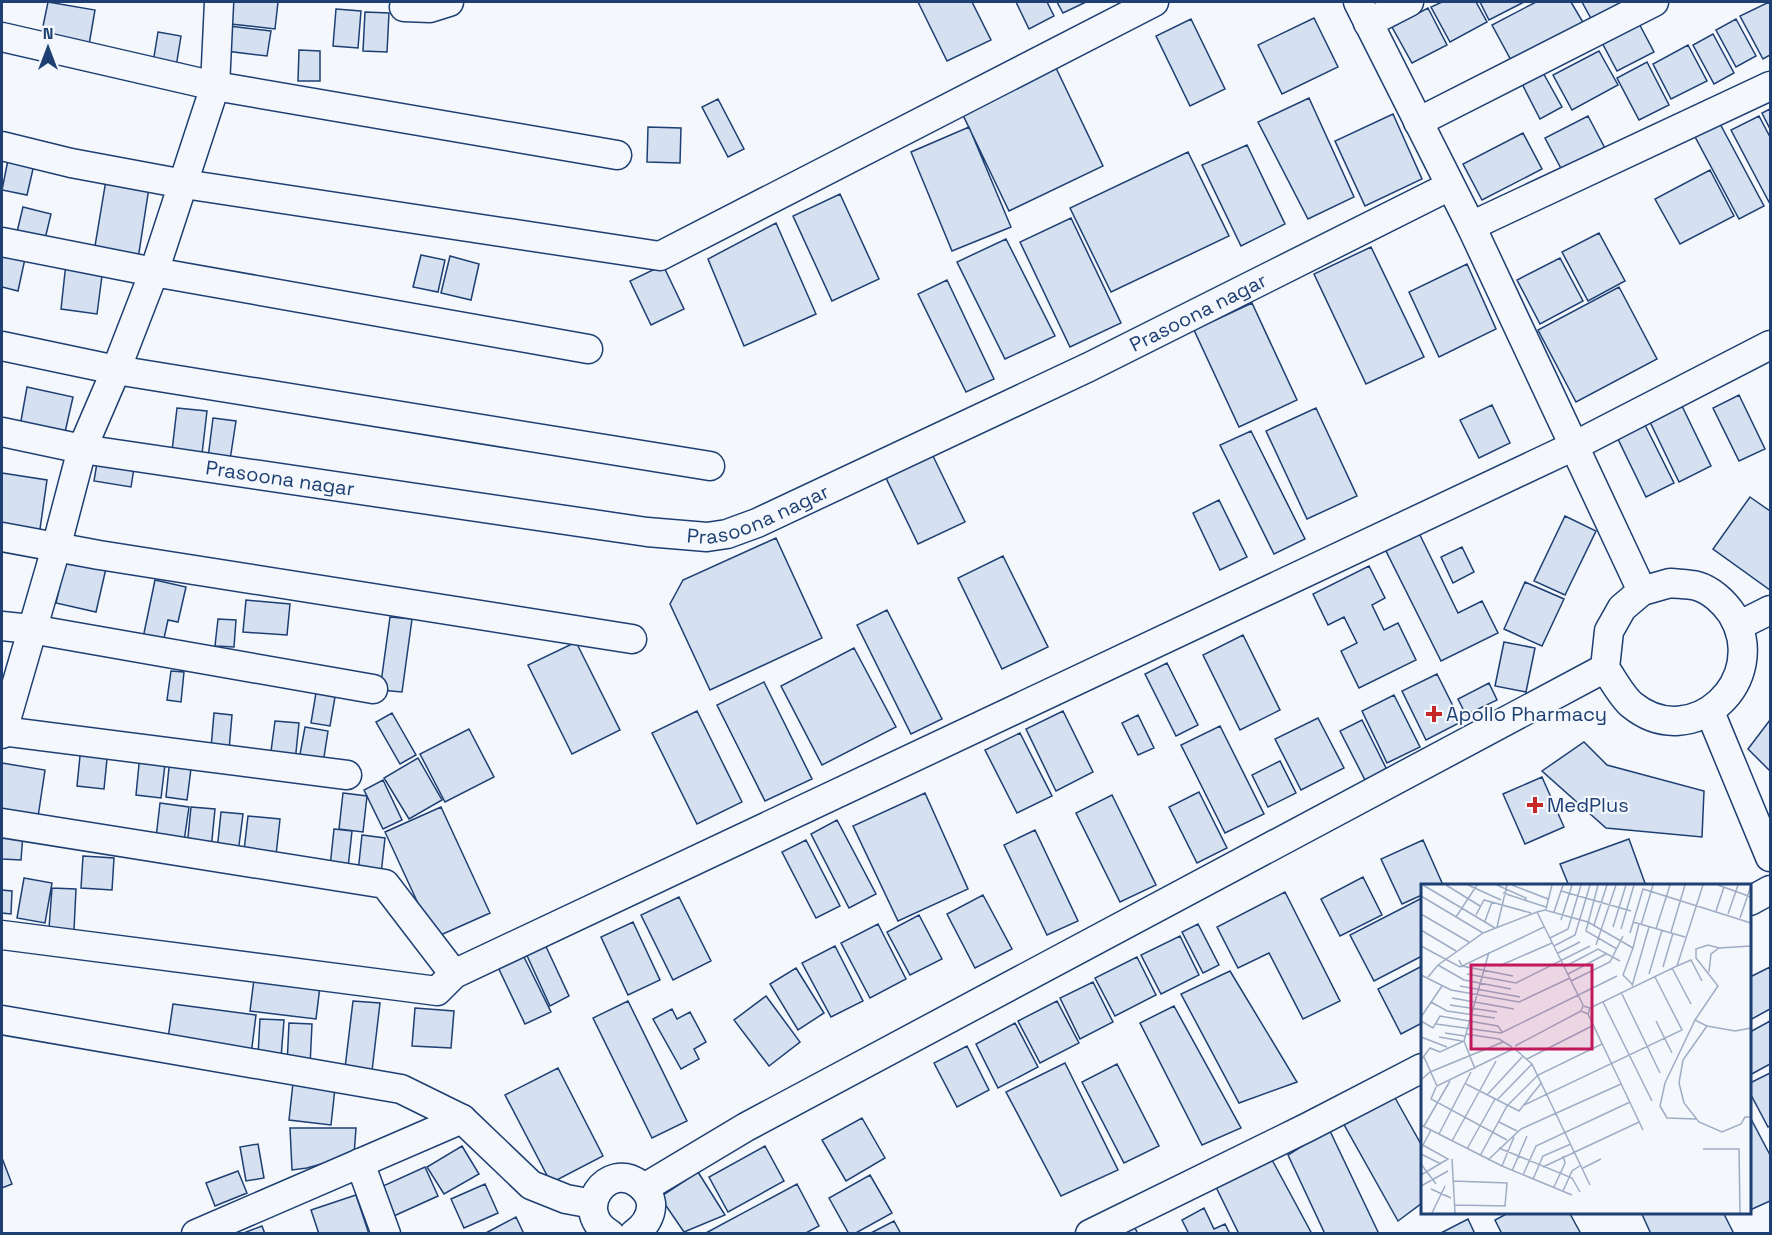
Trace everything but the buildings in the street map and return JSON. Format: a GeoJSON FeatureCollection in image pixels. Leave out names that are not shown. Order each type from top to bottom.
{"type":"FeatureCollection","features":[{"type":"Feature","properties":{"kind":"street"},"geometry":{"type":"LineString","coordinates":[[219,2],[215,86],[154,272],[82,449],[56,548],[2,732],[347,775]]}},
{"type":"Feature","properties":{"kind":"street"},"geometry":{"type":"LineString","coordinates":[[404,7],[430,8],[450,2]]}},
{"type":"Feature","properties":{"kind":"street"},"geometry":{"type":"LineString","coordinates":[[2,146],[71,163],[184,184],[660,256],[1154,2]]}},
{"type":"Feature","properties":{"kind":"street"},"geometry":{"type":"LineString","coordinates":[[1409,2],[1363,12],[1471,226],[1642,591]]}},
{"type":"Feature","properties":{"kind":"street"},"geometry":{"type":"LineString","coordinates":[[1418,122],[1654,2]]}},
{"type":"Feature","properties":{"kind":"street"},"geometry":{"type":"LineString","coordinates":[[2,37],[215,86],[617,155]]}},
{"type":"Feature","properties":{"kind":"street"},"geometry":{"type":"LineString","coordinates":[[1471,226],[1770,86]]}},
{"type":"Feature","properties":{"kind":"street","name":"Prasoona nagar"},"geometry":{"type":"LineString","coordinates":[[2,432],[82,449],[647,532],[706,537],[727,534],[757,523],[1089,367],[1450,186]]}},
{"type":"Feature","properties":{"kind":"street"},"geometry":{"type":"LineString","coordinates":[[2,242],[154,272],[588,349]]}},
{"type":"Feature","properties":{"kind":"street"},"geometry":{"type":"LineString","coordinates":[[2,935],[437,991],[454,974],[1574,446],[1770,345]]}},
{"type":"Feature","properties":{"kind":"street"},"geometry":{"type":"LineString","coordinates":[[2,346],[116,370],[710,466]]}},
{"type":"Feature","properties":{"kind":"street"},"geometry":{"type":"LineString","coordinates":[[2,537],[56,548],[632,639]]}},
{"type":"Feature","properties":{"kind":"street"},"geometry":{"type":"LineString","coordinates":[[1670,583],[1699,586],[1724,602],[1740,625],[1745,641],[1746,658],[1742,674],[1735,689],[1724,702],[1710,712],[1684,720],[1656,718],[1631,704],[1605,668],[1610,631],[1622,608],[1642,591],[1670,583]]}},
{"type":"Feature","properties":{"kind":"street"},"geometry":{"type":"LineString","coordinates":[[1740,625],[1770,610]]}},
{"type":"Feature","properties":{"kind":"street"},"geometry":{"type":"LineString","coordinates":[[2,626],[373,689]]}},
{"type":"Feature","properties":{"kind":"street"},"geometry":{"type":"LineString","coordinates":[[644,1188],[746,1127],[1605,668]]}},
{"type":"Feature","properties":{"kind":"street"},"geometry":{"type":"LineString","coordinates":[[1710,712],[1770,857]]}},
{"type":"Feature","properties":{"kind":"street"},"geometry":{"type":"LineString","coordinates":[[2,823],[385,884],[454,974]]}},
{"type":"Feature","properties":{"kind":"street"},"geometry":{"type":"LineString","coordinates":[[1751,899],[1770,890]]}},
{"type":"Feature","properties":{"kind":"street"},"geometry":{"type":"LineString","coordinates":[[2,1020],[401,1089],[462,1119],[531,1185],[566,1199],[593,1204]]}},
{"type":"Feature","properties":{"kind":"street"},"geometry":{"type":"LineString","coordinates":[[1090,1233],[1308,1127],[1421,1069]]}},
{"type":"Feature","properties":{"kind":"street"},"geometry":{"type":"LineString","coordinates":[[196,1233],[462,1119]]}},
{"type":"Feature","properties":{"kind":"street"},"geometry":{"type":"LineString","coordinates":[[360,1163],[386,1233]]}},
{"type":"Feature","properties":{"kind":"street"},"geometry":{"type":"LineString","coordinates":[[618,1178],[636,1182],[644,1188],[651,1205],[650,1214],[627,1231],[596,1220],[593,1204],[595,1194],[601,1186],[618,1178]]}},
{"type":"Feature","properties":{"kind":"place","name":"Apollo Pharmacy"},"geometry":{"type":"Point","coordinates":[1434,714]}},
{"type":"Feature","properties":{"kind":"place","name":"MedPlus"},"geometry":{"type":"Point","coordinates":[1535,805]}}]}
